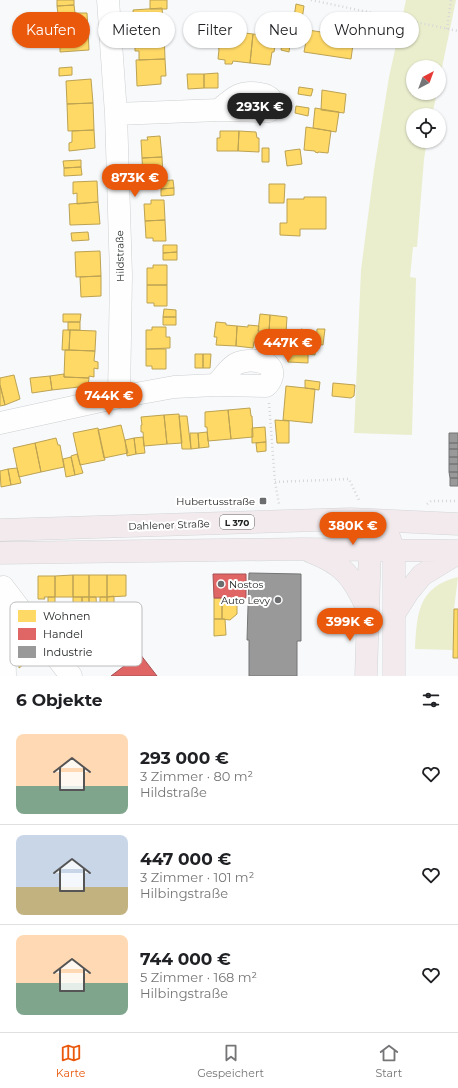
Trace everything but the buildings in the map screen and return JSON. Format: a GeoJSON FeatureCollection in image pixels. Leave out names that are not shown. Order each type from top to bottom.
{"type":"FeatureCollection","features":[{"type":"Feature","properties":{"kind":"main road","name":"Dahlener Straße"},"geometry":{"type":"LineString","coordinates":[[0,530],[351,519],[458,524]]}},
{"type":"Feature","properties":{"kind":"main road"},"geometry":{"type":"LineString","coordinates":[[366,676],[370,549],[383,521]]}},
{"type":"Feature","properties":{"kind":"main road"},"geometry":{"type":"LineString","coordinates":[[383,521],[394,550],[394,676]]}},
{"type":"Feature","properties":{"kind":"main road"},"geometry":{"type":"LineString","coordinates":[[304,549],[326,558],[344,570],[357,587],[368,609]]}},
{"type":"Feature","properties":{"kind":"main road"},"geometry":{"type":"LineString","coordinates":[[0,553],[304,549],[370,549],[458,552]]}},
{"type":"Feature","properties":{"kind":"main road"},"geometry":{"type":"LineString","coordinates":[[394,614],[408,592],[422,576],[458,552]]}},
{"type":"Feature","properties":{"kind":"street","name":"Hildstraße"},"geometry":{"type":"LineString","coordinates":[[108,0],[116,114],[121,275],[119,397]]}},
{"type":"Feature","properties":{"kind":"street"},"geometry":{"type":"LineString","coordinates":[[116,114],[219,110]]}},
{"type":"Feature","properties":{"kind":"street"},"geometry":{"type":"LineString","coordinates":[[0,423],[119,397],[174,387],[268,385]]}},
{"type":"Feature","properties":{"kind":"street"},"geometry":{"type":"LineString","coordinates":[[6,676],[3,587],[14,602]]}},
{"type":"Feature","properties":{"kind":"street"},"geometry":{"type":"LineString","coordinates":[[63,666],[71,676]]}},
{"type":"Feature","properties":{"kind":"path"},"geometry":{"type":"LineString","coordinates":[[311,0],[458,31]]}},
{"type":"Feature","properties":{"kind":"path"},"geometry":{"type":"LineString","coordinates":[[447,29],[451,0]]}},
{"type":"Feature","properties":{"kind":"path"},"geometry":{"type":"LineString","coordinates":[[268,385],[275,482],[281,521]]}},
{"type":"Feature","properties":{"kind":"path"},"geometry":{"type":"LineString","coordinates":[[275,482],[349,479],[359,500]]}},
{"type":"Feature","properties":{"kind":"path"},"geometry":{"type":"LineString","coordinates":[[425,507],[431,501],[458,502]]}},
{"type":"Feature","properties":{"kind":"green space"},"geometry":{"type":"Polygon","coordinates":[[[406,0],[456,0],[444,60],[406,60],[406,100],[435,100],[434,108],[406,108],[406,148],[426,148],[417,247],[413,247],[410,277],[416,278],[412,435],[354,433],[361,270],[374,170],[389,77],[395,48],[419,48],[419,12],[403,12],[406,0]]]}},
{"type":"Feature","properties":{"kind":"green space"},"geometry":{"type":"Polygon","coordinates":[[[458,577],[454,609],[453,650],[415,649],[417,624],[422,603],[435,587],[445,581],[458,577]]]}},
{"type":"Feature","properties":{"kind":"place","name":"Hubertusstraße"},"geometry":{"type":"Point","coordinates":[263,501]}},
{"type":"Feature","properties":{"kind":"place","name":"Nostos"},"geometry":{"type":"Point","coordinates":[221,584]}},
{"type":"Feature","properties":{"kind":"place","name":"Auto Levy"},"geometry":{"type":"Point","coordinates":[278,600]}}]}
